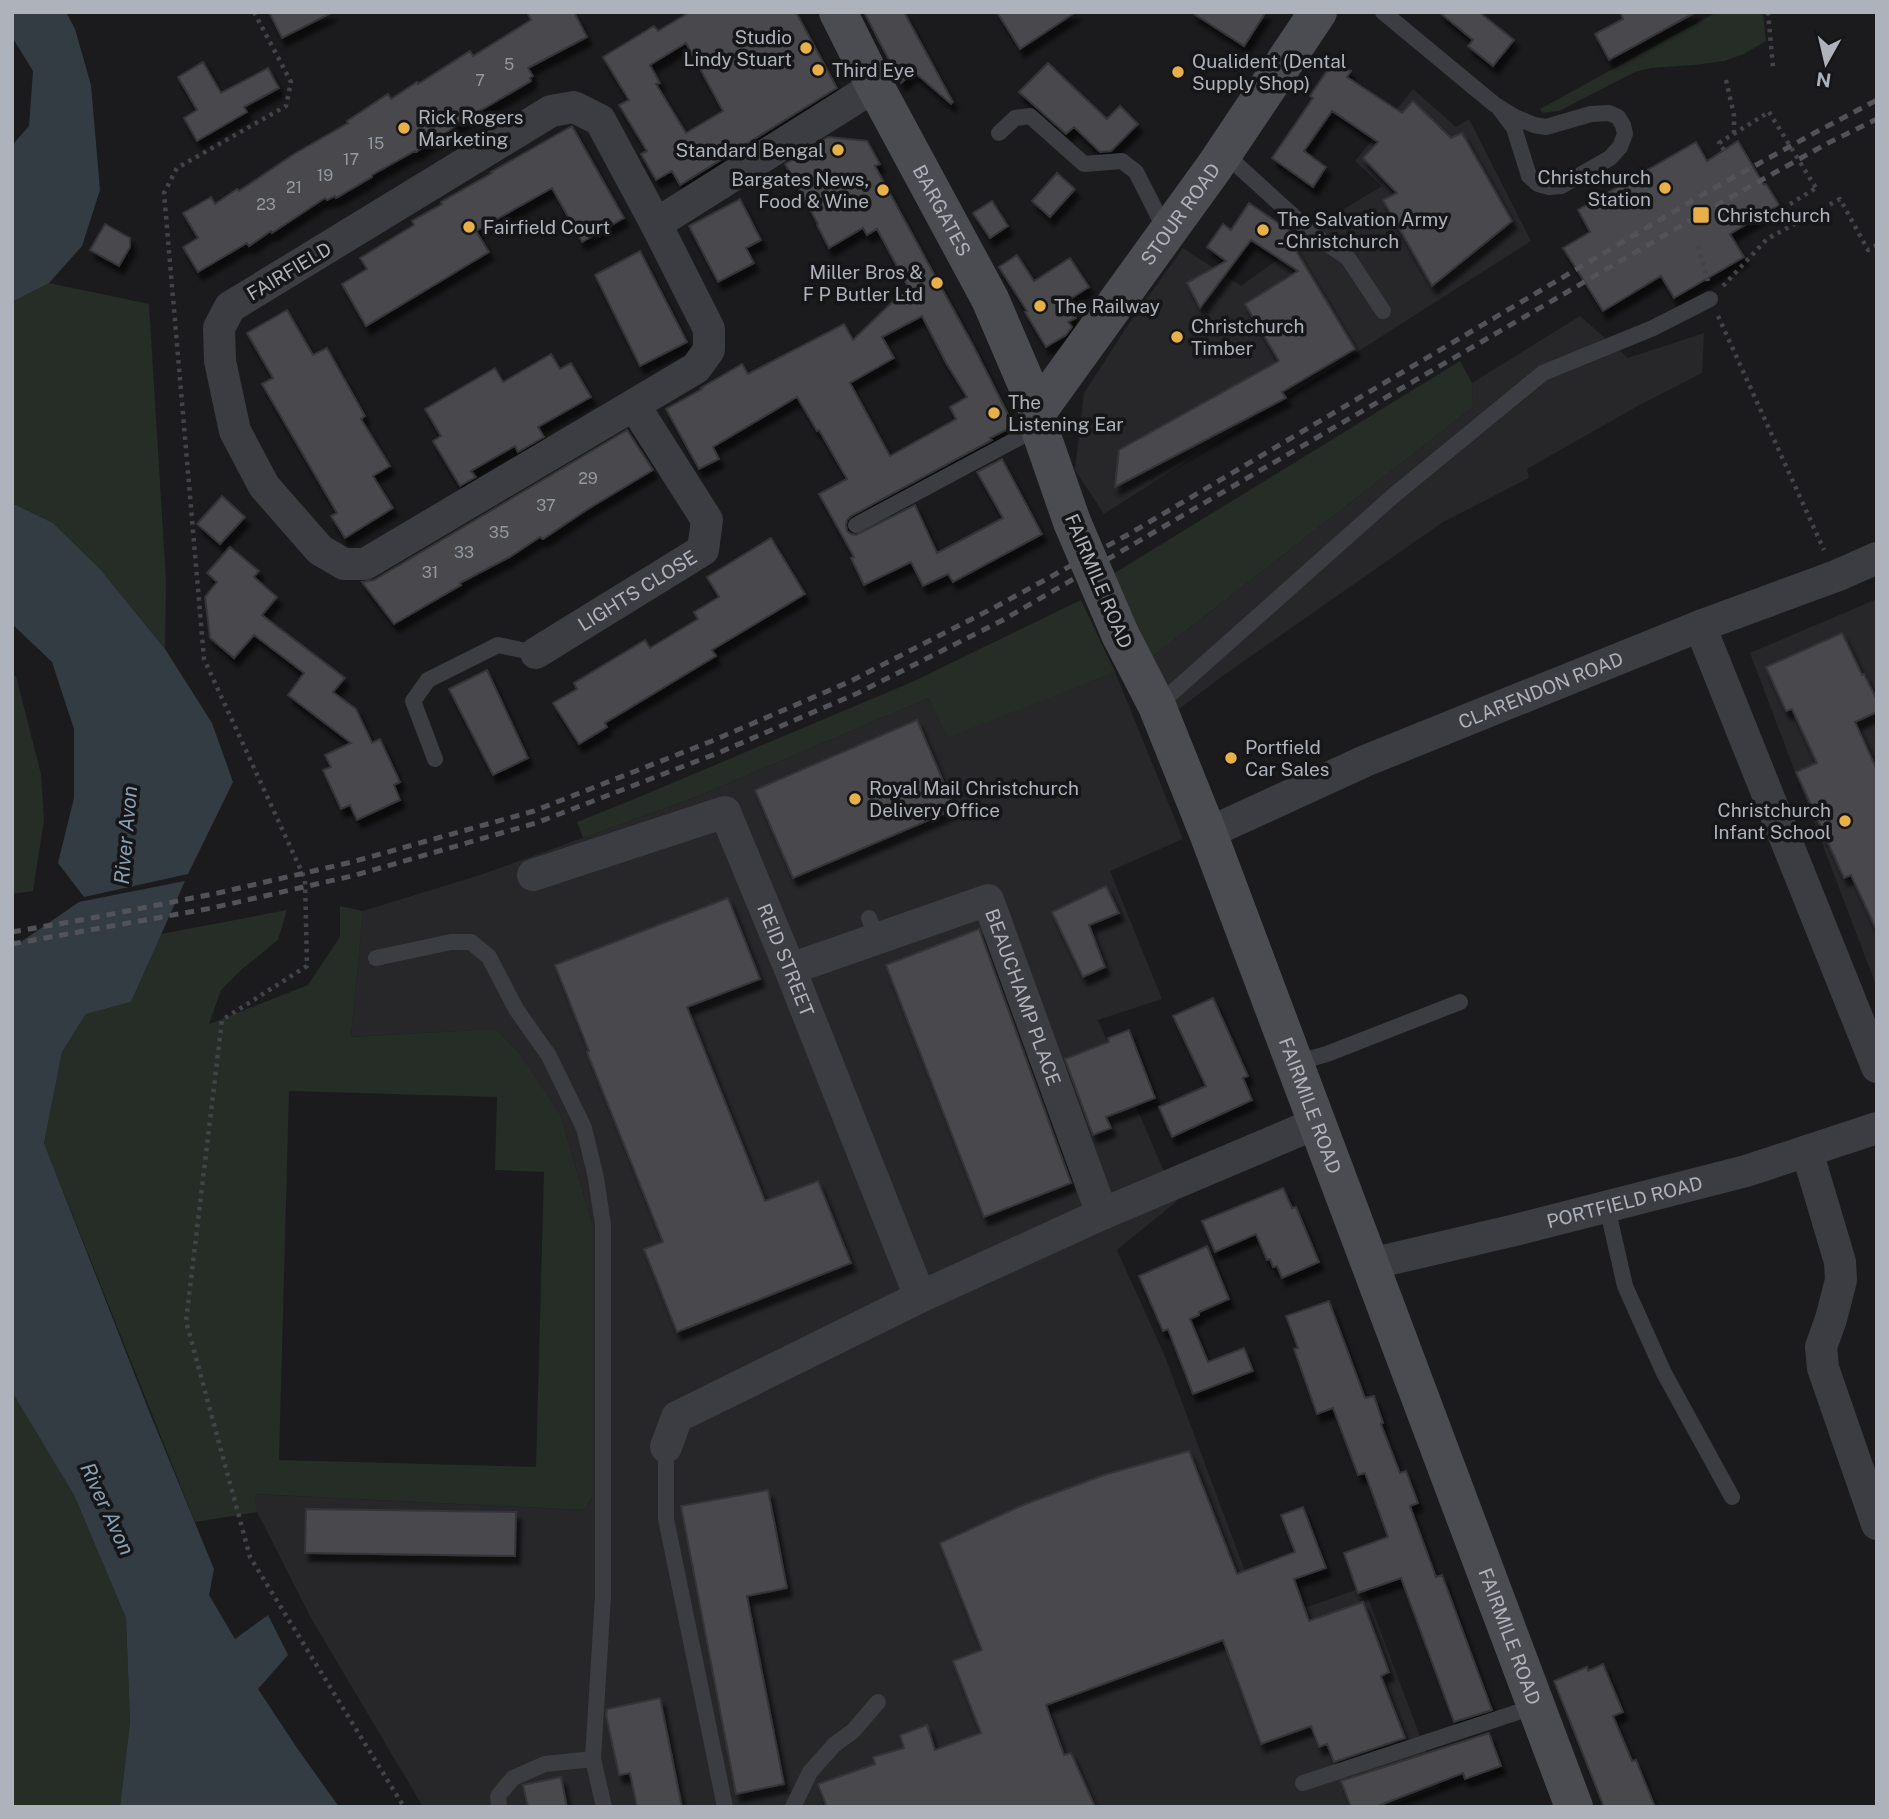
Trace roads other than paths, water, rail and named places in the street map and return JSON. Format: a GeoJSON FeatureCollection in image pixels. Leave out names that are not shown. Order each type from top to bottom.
{"type":"FeatureCollection","features":[{"type":"Feature","properties":{"kind":"main road","name":"BARGATES"},"geometry":{"type":"LineString","coordinates":[[838,12],[990,299],[1038,419]]}},
{"type":"Feature","properties":{"kind":"main road","name":"STOUR ROAD"},"geometry":{"type":"LineString","coordinates":[[1038,419],[1224,153],[1318,12]]}},
{"type":"Feature","properties":{"kind":"main road","name":"FAIRMILE ROAD"},"geometry":{"type":"LineString","coordinates":[[1038,419],[1072,522],[1120,634],[1157,706],[1208,833],[1574,1807]]}},
{"type":"Feature","properties":{"kind":"street"},"geometry":{"type":"LineString","coordinates":[[656,223],[875,86]]}},
{"type":"Feature","properties":{"kind":"street","name":"FAIRFIELD"},"geometry":{"type":"LineString","coordinates":[[574,107],[600,120],[656,223],[709,329],[709,350],[696,368],[365,564],[344,564],[320,550],[264,486],[235,432],[219,362],[219,328],[230,307],[551,111],[574,107]]}},
{"type":"Feature","properties":{"kind":"street","name":"LIGHTS CLOSE"},"geometry":{"type":"LineString","coordinates":[[536,653],[703,550],[707,520],[634,405]]}},
{"type":"Feature","properties":{"kind":"street","name":"CLARENDON ROAD"},"geometry":{"type":"LineString","coordinates":[[1208,833],[1365,761],[1877,558]]}},
{"type":"Feature","properties":{"kind":"street"},"geometry":{"type":"LineString","coordinates":[[1700,626],[1877,1067]]}},
{"type":"Feature","properties":{"kind":"street","name":"REID STREET"},"geometry":{"type":"LineString","coordinates":[[533,875],[725,812],[920,1297]]}},
{"type":"Feature","properties":{"kind":"street","name":"BEAUCHAMP PLACE"},"geometry":{"type":"LineString","coordinates":[[790,969],[873,929],[988,900],[1102,1214]]}},
{"type":"Feature","properties":{"kind":"street"},"geometry":{"type":"LineString","coordinates":[[666,1447],[677,1417],[920,1297],[1102,1214],[1317,1123]]}},
{"type":"Feature","properties":{"kind":"street","name":"PORTFIELD ROAD"},"geometry":{"type":"LineString","coordinates":[[1370,1264],[1746,1171],[1877,1128]]}},
{"type":"Feature","properties":{"kind":"street"},"geometry":{"type":"LineString","coordinates":[[1808,1151],[1840,1262],[1840,1280],[1821,1347],[1823,1368],[1877,1524]]}},
{"type":"Feature","properties":{"kind":"lane"},"geometry":{"type":"LineString","coordinates":[[1383,12],[1499,108],[1514,128],[1529,176],[1538,184],[1560,186],[1610,158],[1620,147],[1625,134],[1618,117],[1609,113],[1591,114],[1546,127],[1534,125],[1499,108]]}},
{"type":"Feature","properties":{"kind":"lane"},"geometry":{"type":"LineString","coordinates":[[999,134],[1015,118],[1030,116],[1084,164],[1122,161],[1136,172],[1168,233]]}},
{"type":"Feature","properties":{"kind":"lane"},"geometry":{"type":"LineString","coordinates":[[1224,153],[1313,234],[1348,258],[1383,311]]}},
{"type":"Feature","properties":{"kind":"lane"},"geometry":{"type":"LineString","coordinates":[[1157,706],[1392,496],[1543,373],[1653,328],[1710,299]]}},
{"type":"Feature","properties":{"kind":"lane"},"geometry":{"type":"LineString","coordinates":[[856,525],[1038,419]]}},
{"type":"Feature","properties":{"kind":"lane"},"geometry":{"type":"LineString","coordinates":[[435,759],[413,701],[428,680],[498,645],[536,653]]}},
{"type":"Feature","properties":{"kind":"lane"},"geometry":{"type":"LineString","coordinates":[[376,958],[451,942],[471,942],[489,957],[516,1009],[549,1056],[584,1128],[596,1178],[603,1225],[603,1596],[593,1759],[604,1807]]}},
{"type":"Feature","properties":{"kind":"lane"},"geometry":{"type":"LineString","coordinates":[[1295,1063],[1327,1054],[1460,1002]]}},
{"type":"Feature","properties":{"kind":"lane"},"geometry":{"type":"LineString","coordinates":[[1607,1207],[1625,1286],[1664,1373],[1732,1497]]}},
{"type":"Feature","properties":{"kind":"lane"},"geometry":{"type":"LineString","coordinates":[[666,1447],[666,1519],[725,1807]]}},
{"type":"Feature","properties":{"kind":"lane"},"geometry":{"type":"LineString","coordinates":[[793,1807],[810,1772],[834,1745],[853,1731],[878,1702]]}},
{"type":"Feature","properties":{"kind":"lane"},"geometry":{"type":"LineString","coordinates":[[1303,1783],[1536,1706]]}},
{"type":"Feature","properties":{"kind":"lane"},"geometry":{"type":"LineString","coordinates":[[499,1807],[498,1796],[513,1778],[545,1764],[593,1759]]}},
{"type":"Feature","properties":{"kind":"water"},"geometry":{"type":"Polygon","coordinates":[[[12,12],[66,12],[75,29],[91,85],[100,190],[82,246],[49,283],[12,302],[12,148],[29,126],[33,71],[12,37],[12,12]]]}},
{"type":"Feature","properties":{"kind":"water","name":"River Avon"},"geometry":{"type":"Polygon","coordinates":[[[12,503],[53,523],[100,569],[165,649],[212,723],[233,782],[188,874],[84,897],[58,863],[74,798],[74,729],[52,662],[12,624],[12,503]]]}},
{"type":"Feature","properties":{"kind":"water","name":"River Avon"},"geometry":{"type":"Polygon","coordinates":[[[185,881],[131,1002],[86,1014],[62,1052],[44,1143],[214,1569],[209,1595],[235,1639],[268,1615],[288,1655],[258,1689],[339,1807],[120,1807],[130,1722],[126,1618],[74,1495],[12,1392],[12,948],[79,902],[185,881]]]}},
{"type":"Feature","properties":{"kind":"railway"},"geometry":{"type":"LineString","coordinates":[[12,932],[218,893],[352,862],[534,811],[712,741],[851,681],[1129,534],[1707,192],[1877,100]]}},
{"type":"Feature","properties":{"kind":"railway"},"geometry":{"type":"LineString","coordinates":[[12,944],[212,908],[356,875],[536,823],[718,753],[858,693],[1003,620],[1715,206],[1877,119]]}},
{"type":"Feature","properties":{"kind":"place","name":"Studio Lindy Stuart"},"geometry":{"type":"Point","coordinates":[806,48]}},
{"type":"Feature","properties":{"kind":"place","name":"Third Eye"},"geometry":{"type":"Point","coordinates":[818,70]}},
{"type":"Feature","properties":{"kind":"place","name":"Qualident (Dental Supply Shop)"},"geometry":{"type":"Point","coordinates":[1178,72]}},
{"type":"Feature","properties":{"kind":"place","name":"Rick Rogers Marketing"},"geometry":{"type":"Point","coordinates":[404,128]}},
{"type":"Feature","properties":{"kind":"place","name":"Standard Bengal"},"geometry":{"type":"Point","coordinates":[838,150]}},
{"type":"Feature","properties":{"kind":"place","name":"Christchurch Station"},"geometry":{"type":"Point","coordinates":[1665,188]}},
{"type":"Feature","properties":{"kind":"place","name":"Bargates News, Food & Wine"},"geometry":{"type":"Point","coordinates":[883,190]}},
{"type":"Feature","properties":{"kind":"place","name":"Christchurch"},"geometry":{"type":"Point","coordinates":[1701,215]}},
{"type":"Feature","properties":{"kind":"place","name":"Fairfield Court"},"geometry":{"type":"Point","coordinates":[469,227]}},
{"type":"Feature","properties":{"kind":"place","name":"The Salvation Army - Christchurch"},"geometry":{"type":"Point","coordinates":[1263,230]}},
{"type":"Feature","properties":{"kind":"place","name":"Miller Bros & F P Butler Ltd"},"geometry":{"type":"Point","coordinates":[937,283]}},
{"type":"Feature","properties":{"kind":"place","name":"The Railway"},"geometry":{"type":"Point","coordinates":[1040,306]}},
{"type":"Feature","properties":{"kind":"place","name":"Christchurch Timber"},"geometry":{"type":"Point","coordinates":[1177,337]}},
{"type":"Feature","properties":{"kind":"place","name":"The Listening Ear"},"geometry":{"type":"Point","coordinates":[994,413]}},
{"type":"Feature","properties":{"kind":"place","name":"Portfield Car Sales"},"geometry":{"type":"Point","coordinates":[1231,758]}},
{"type":"Feature","properties":{"kind":"place","name":"Royal Mail Christchurch Delivery Office"},"geometry":{"type":"Point","coordinates":[855,799]}},
{"type":"Feature","properties":{"kind":"place","name":"Christchurch Infant School"},"geometry":{"type":"Point","coordinates":[1845,821]}}]}
